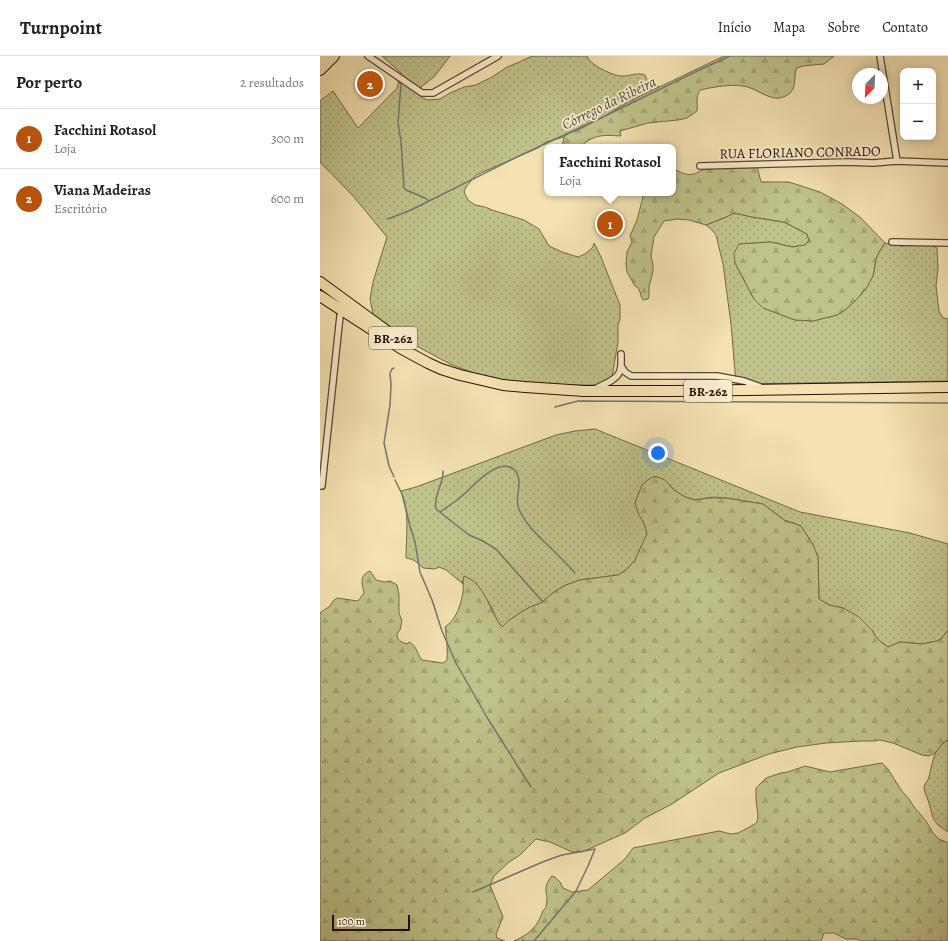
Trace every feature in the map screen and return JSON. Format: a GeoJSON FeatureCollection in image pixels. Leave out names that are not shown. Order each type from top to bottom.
{"type":"FeatureCollection","features":[{"type":"Feature","properties":{"kind":"highway"},"geometry":{"type":"LineString","coordinates":[[320,70],[327,58]]}},
{"type":"Feature","properties":{"kind":"highway","name":"BR-262"},"geometry":{"type":"LineString","coordinates":[[320,282],[388,332],[427,358]]}},
{"type":"Feature","properties":{"kind":"highway","name":"BR-262"},"geometry":{"type":"LineString","coordinates":[[320,290],[403,344],[427,358],[470,378]]}},
{"type":"Feature","properties":{"kind":"highway","name":"BR-262"},"geometry":{"type":"LineString","coordinates":[[320,296],[402,349],[446,371]]}},
{"type":"Feature","properties":{"kind":"highway","name":"BR-262"},"geometry":{"type":"LineString","coordinates":[[320,304],[406,355],[446,371],[493,383],[525,387],[591,391],[948,388]]}},
{"type":"Feature","properties":{"kind":"street"},"geometry":{"type":"LineString","coordinates":[[368,56],[422,94],[428,94],[433,93],[498,56]]}},
{"type":"Feature","properties":{"kind":"street"},"geometry":{"type":"LineString","coordinates":[[880,56],[897,161]]}},
{"type":"Feature","properties":{"kind":"street","name":"RUA FLORIANO CONRADO"},"geometry":{"type":"LineString","coordinates":[[700,166],[847,162],[873,163],[897,161],[948,163]]}},
{"type":"Feature","properties":{"kind":"street"},"geometry":{"type":"LineString","coordinates":[[892,242],[948,243]]}},
{"type":"Feature","properties":{"kind":"street"},"geometry":{"type":"LineString","coordinates":[[320,486],[322,486],[322,471],[340,316]]}},
{"type":"Feature","properties":{"kind":"street"},"geometry":{"type":"LineString","coordinates":[[591,391],[607,383],[618,375],[621,366],[621,354]]}},
{"type":"Feature","properties":{"kind":"street"},"geometry":{"type":"LineString","coordinates":[[621,366],[625,372],[631,376],[717,376],[744,381],[764,390]]}},
{"type":"Feature","properties":{"kind":"green space"},"geometry":{"type":"Polygon","coordinates":[[[382,56],[450,56],[434,77],[421,87],[420,93],[422,98],[428,100],[440,99],[464,87],[476,85],[507,67],[535,56],[587,56],[590,61],[601,69],[620,76],[634,74],[645,75],[650,84],[660,87],[630,101],[564,137],[546,142],[538,148],[476,175],[466,187],[464,192],[468,200],[475,205],[524,220],[539,229],[549,246],[562,252],[578,257],[585,254],[593,247],[594,243],[620,305],[618,342],[612,377],[597,385],[543,385],[484,377],[450,364],[411,343],[375,320],[370,299],[373,282],[387,237],[354,197],[320,162],[320,101],[333,91],[358,128],[397,88],[401,73],[382,56]]]}},
{"type":"Feature","properties":{"kind":"green space"},"geometry":{"type":"Polygon","coordinates":[[[724,56],[834,56],[824,64],[797,68],[793,89],[785,96],[779,98],[773,98],[749,87],[738,85],[700,90],[697,98],[697,111],[687,118],[648,123],[620,131],[621,136],[599,136],[584,144],[563,144],[564,137],[569,133],[603,117],[630,101],[724,56]]]}},
{"type":"Feature","properties":{"kind":"green space"},"geometry":{"type":"Polygon","coordinates":[[[751,161],[756,162],[761,182],[789,182],[820,192],[842,204],[861,218],[885,243],[876,259],[873,276],[867,287],[845,310],[837,315],[813,321],[795,320],[763,308],[754,299],[735,263],[734,253],[739,244],[771,242],[792,247],[805,245],[809,241],[807,234],[784,222],[734,213],[706,225],[689,220],[677,219],[664,221],[654,237],[651,256],[653,271],[649,287],[649,296],[648,299],[643,300],[638,288],[635,286],[627,272],[626,263],[627,252],[632,242],[630,236],[637,220],[643,196],[676,196],[676,170],[691,175],[702,170],[747,164],[751,161]]]}},
{"type":"Feature","properties":{"kind":"green space"},"geometry":{"type":"Polygon","coordinates":[[[734,213],[784,222],[807,234],[809,240],[805,245],[792,247],[771,242],[739,244],[735,263],[754,299],[764,308],[795,320],[813,321],[837,315],[845,310],[867,287],[873,276],[876,259],[885,243],[901,246],[929,244],[937,248],[938,268],[936,286],[939,311],[943,318],[948,319],[948,381],[736,384],[731,324],[723,264],[716,235],[706,225],[734,213]]]}},
{"type":"Feature","properties":{"kind":"green space"},"geometry":{"type":"Polygon","coordinates":[[[595,429],[800,512],[910,533],[948,544],[948,630],[941,639],[937,641],[922,644],[900,642],[888,647],[875,636],[872,630],[843,608],[829,605],[819,599],[818,557],[813,545],[801,526],[784,520],[763,504],[726,498],[714,497],[695,500],[685,497],[657,477],[649,479],[642,485],[635,503],[647,534],[635,560],[627,569],[618,575],[580,580],[566,585],[554,592],[541,603],[530,607],[508,621],[502,627],[476,583],[462,581],[463,584],[446,570],[439,567],[435,569],[423,568],[414,560],[406,558],[407,515],[401,491],[416,487],[556,435],[595,429]]]}},
{"type":"Feature","properties":{"kind":"green space"},"geometry":{"type":"Polygon","coordinates":[[[653,477],[665,480],[674,490],[685,497],[695,500],[726,498],[763,504],[784,520],[801,526],[813,545],[818,557],[819,599],[829,605],[843,608],[859,617],[872,630],[875,636],[888,647],[900,642],[922,644],[937,641],[941,639],[948,630],[948,740],[944,742],[935,753],[929,756],[922,755],[893,743],[880,740],[826,743],[797,747],[769,754],[719,773],[672,804],[645,818],[625,833],[582,852],[572,852],[550,842],[536,839],[520,855],[509,862],[494,876],[490,885],[503,917],[496,934],[497,938],[505,941],[320,941],[320,613],[330,606],[337,598],[358,601],[364,593],[362,580],[364,575],[370,571],[376,580],[384,582],[390,581],[397,585],[399,595],[399,613],[402,621],[397,636],[401,642],[407,644],[409,642],[412,644],[422,660],[443,663],[447,660],[445,627],[455,616],[461,602],[464,576],[477,585],[482,591],[502,627],[520,613],[541,603],[554,592],[566,585],[580,580],[618,575],[627,569],[635,560],[647,534],[635,503],[642,485],[653,477]]]}},
{"type":"Feature","properties":{"kind":"green space"},"geometry":{"type":"Polygon","coordinates":[[[948,740],[948,832],[935,822],[924,788],[929,777],[936,751],[948,740]]]}},
{"type":"Feature","properties":{"kind":"green space"},"geometry":{"type":"Polygon","coordinates":[[[882,763],[926,821],[933,833],[939,839],[948,843],[948,941],[861,941],[857,939],[846,939],[834,933],[824,933],[821,941],[514,941],[524,936],[536,926],[539,921],[546,907],[546,888],[548,881],[552,876],[560,882],[563,888],[572,892],[588,890],[625,859],[633,848],[719,831],[731,834],[738,833],[755,824],[758,816],[756,788],[766,778],[805,766],[830,772],[882,763]]]}},
{"type":"Feature","properties":{"kind":"waterway","name":"Córrego da Ribeira"},"geometry":{"type":"LineString","coordinates":[[545,144],[730,56]]}},
{"type":"Feature","properties":{"kind":"waterway"},"geometry":{"type":"LineString","coordinates":[[395,78],[401,84],[398,123],[401,141],[404,188],[429,201]]}},
{"type":"Feature","properties":{"kind":"waterway","name":"Córrego da Ribeira"},"geometry":{"type":"LineString","coordinates":[[388,219],[411,210],[544,144]]}},
{"type":"Feature","properties":{"kind":"waterway"},"geometry":{"type":"LineString","coordinates":[[394,368],[390,373],[390,405],[384,443],[389,466],[394,477]]}},
{"type":"Feature","properties":{"kind":"waterway"},"geometry":{"type":"LineString","coordinates":[[555,407],[578,401],[948,403]]}},
{"type":"Feature","properties":{"kind":"waterway"},"geometry":{"type":"LineString","coordinates":[[440,512],[491,471],[504,466],[510,467],[518,474],[519,484],[517,501],[522,515],[534,532],[575,573]]}},
{"type":"Feature","properties":{"kind":"waterway"},"geometry":{"type":"LineString","coordinates":[[443,471],[435,504],[436,509],[469,535],[496,549],[542,601]]}},
{"type":"Feature","properties":{"kind":"waterway"},"geometry":{"type":"LineString","coordinates":[[395,480],[402,494],[415,542],[420,572],[432,600],[442,631],[456,663],[488,719],[531,787]]}},
{"type":"Feature","properties":{"kind":"waterway"},"geometry":{"type":"LineString","coordinates":[[473,892],[562,855],[595,849]]}},
{"type":"Feature","properties":{"kind":"waterway"},"geometry":{"type":"LineString","coordinates":[[534,941],[576,891],[595,849]]}},
{"type":"Feature","properties":{"kind":"place","name":"Viana Madeiras"},"geometry":{"type":"Point","coordinates":[370,84]}},
{"type":"Feature","properties":{"kind":"place","name":"Facchini Rotasol"},"geometry":{"type":"Point","coordinates":[610,224]}}]}
